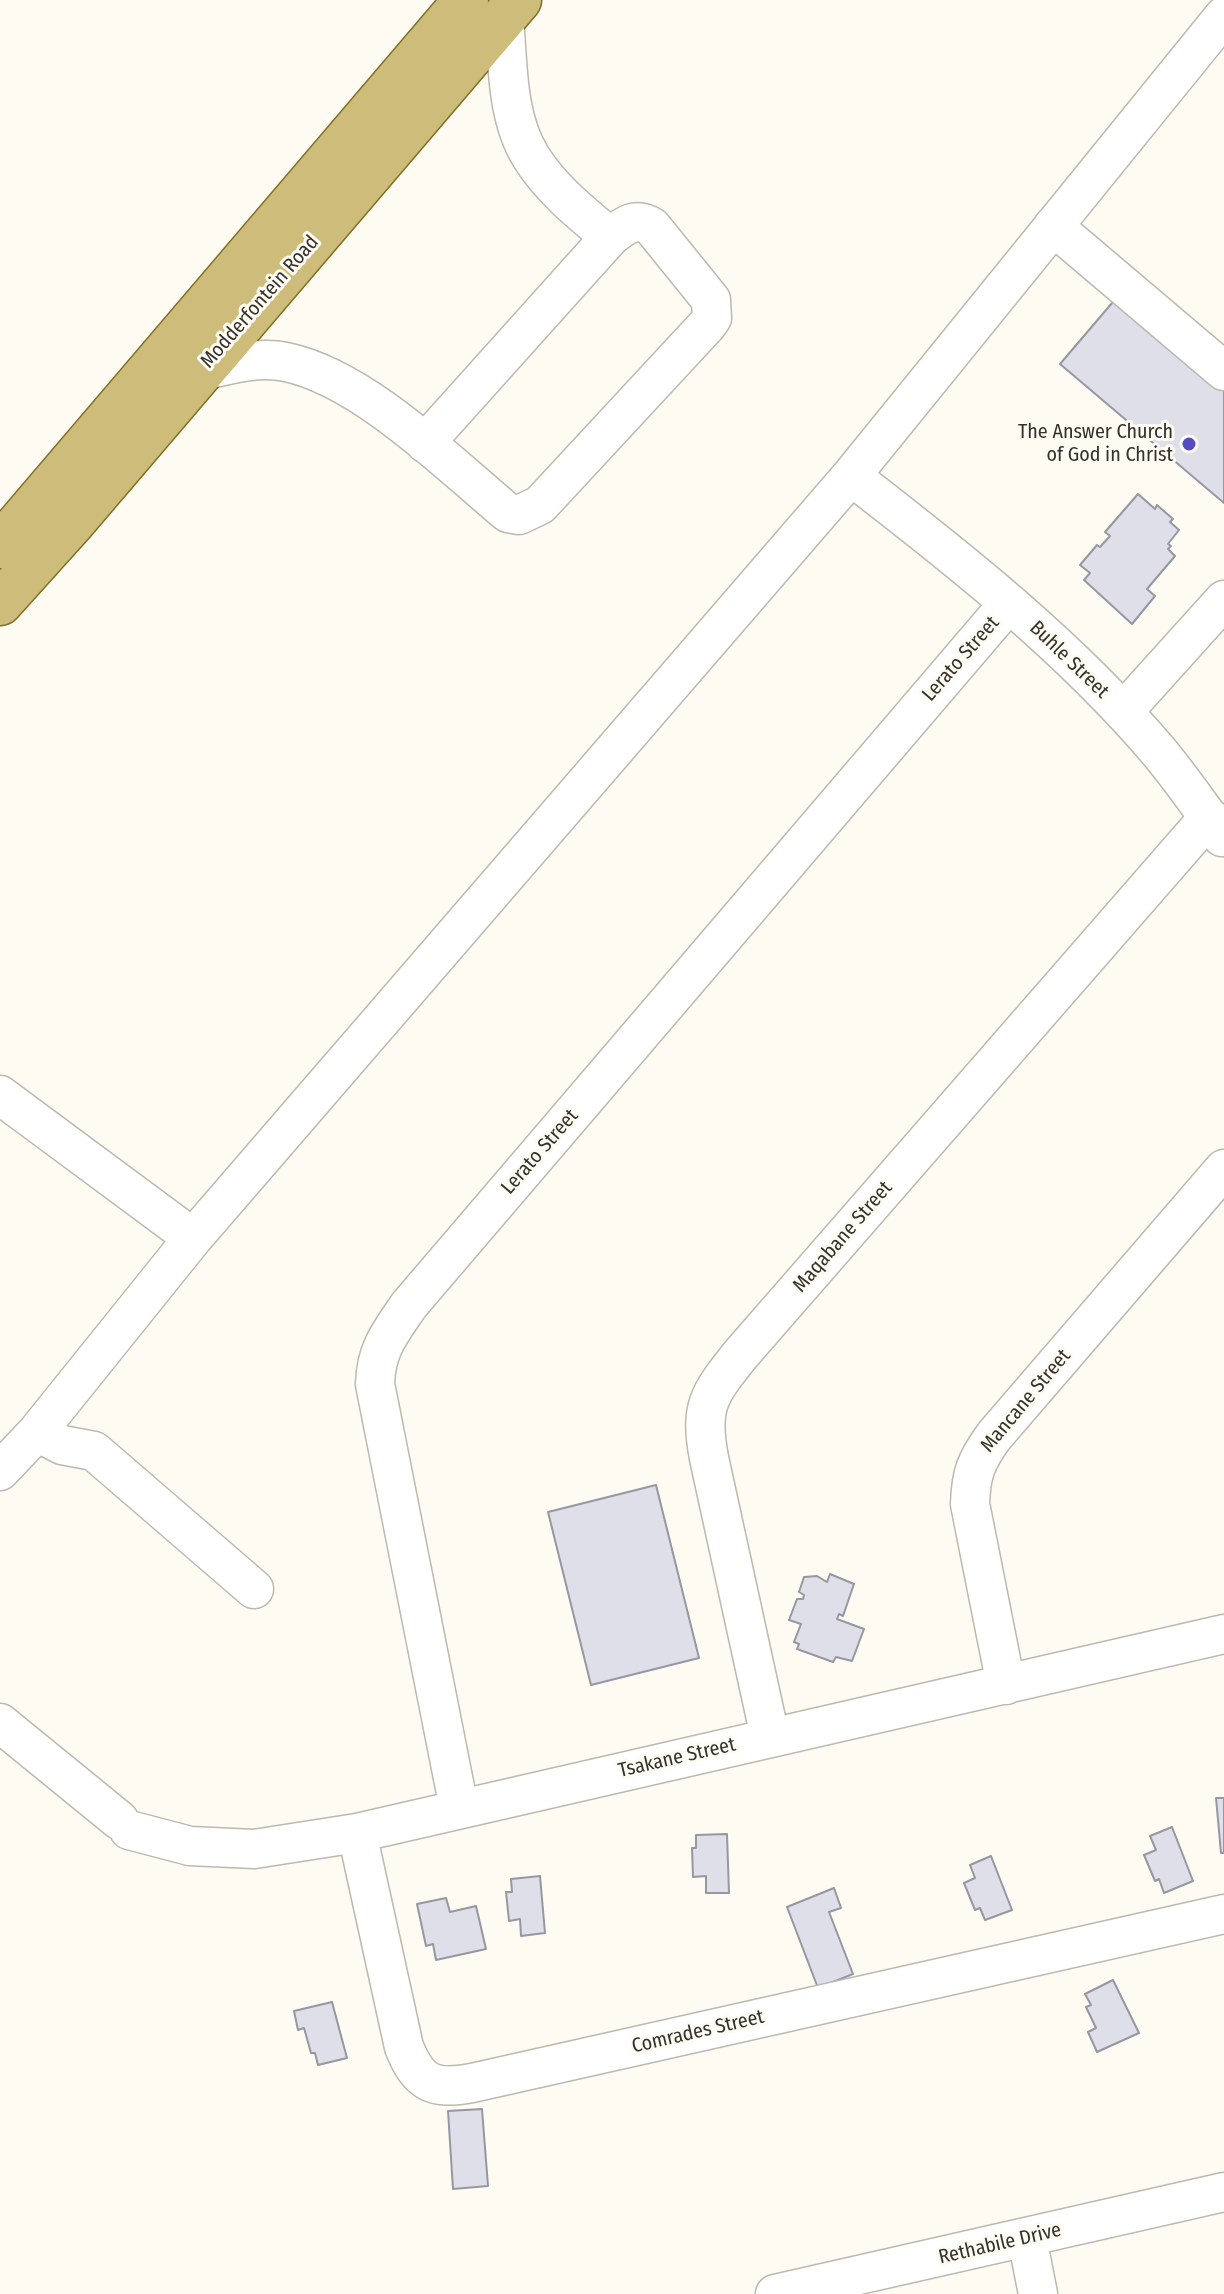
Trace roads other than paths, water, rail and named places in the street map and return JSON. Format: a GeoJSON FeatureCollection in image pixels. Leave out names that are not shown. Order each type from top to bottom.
{"type":"FeatureCollection","features":[{"type":"Feature","properties":{"kind":"main road","name":"Modderfontein Road"},"geometry":{"type":"LineString","coordinates":[[0,603],[201,371],[496,6]]}},
{"type":"Feature","properties":{"kind":"main road","name":"Modderfontein Road"},"geometry":{"type":"LineString","coordinates":[[0,546],[496,6]]}},
{"type":"Feature","properties":{"kind":"street"},"geometry":{"type":"LineString","coordinates":[[496,6],[517,125],[530,156],[566,200],[610,237]]}},
{"type":"Feature","properties":{"kind":"street"},"geometry":{"type":"LineString","coordinates":[[0,1471],[37,1432],[193,1238],[851,476],[1224,16]]}},
{"type":"Feature","properties":{"kind":"street"},"geometry":{"type":"LineString","coordinates":[[201,371],[252,360],[284,361],[324,374],[358,391],[508,513],[519,515],[540,505],[707,325],[713,309],[711,300],[652,227],[634,221],[610,237],[425,443]]}},
{"type":"Feature","properties":{"kind":"street"},"geometry":{"type":"LineString","coordinates":[[1053,226],[1224,371]]}},
{"type":"Feature","properties":{"kind":"street","name":"Buhle Street"},"geometry":{"type":"LineString","coordinates":[[851,476],[935,540],[1076,664],[1161,754],[1216,828]]}},
{"type":"Feature","properties":{"kind":"street"},"geometry":{"type":"LineString","coordinates":[[1123,712],[1224,600]]}},
{"type":"Feature","properties":{"kind":"street","name":"Lerato Street"},"geometry":{"type":"LineString","coordinates":[[459,1808],[375,1384],[376,1361],[387,1337],[409,1305],[1009,603]]}},
{"type":"Feature","properties":{"kind":"street","name":"Maqabane Street"},"geometry":{"type":"LineString","coordinates":[[770,1737],[703,1428],[707,1403],[741,1354],[1216,828]]}},
{"type":"Feature","properties":{"kind":"street"},"geometry":{"type":"LineString","coordinates":[[0,1095],[193,1238]]}},
{"type":"Feature","properties":{"kind":"street","name":"Mancane Street"},"geometry":{"type":"LineString","coordinates":[[1006,1685],[970,1504],[971,1480],[977,1460],[994,1436],[1224,1169]]}},
{"type":"Feature","properties":{"kind":"street"},"geometry":{"type":"LineString","coordinates":[[37,1432],[62,1445],[94,1451],[254,1589]]}},
{"type":"Feature","properties":{"kind":"street","name":"Tsakane Street"},"geometry":{"type":"LineString","coordinates":[[0,1723],[124,1825],[190,1846],[254,1849],[357,1833],[1224,1634]]}},
{"type":"Feature","properties":{"kind":"street","name":"Comrades Street"},"geometry":{"type":"LineString","coordinates":[[357,1833],[404,2047],[422,2079],[436,2086],[472,2083],[1224,1914]]}},
{"type":"Feature","properties":{"kind":"street","name":"Rethabile Drive"},"geometry":{"type":"LineString","coordinates":[[775,2294],[1224,2192]]}},
{"type":"Feature","properties":{"kind":"street"},"geometry":{"type":"LineString","coordinates":[[1027,2238],[1038,2294]]}},
{"type":"Feature","properties":{"kind":"place","name":"The Answer Church of God in Christ"},"geometry":{"type":"Point","coordinates":[1189,444]}}]}
